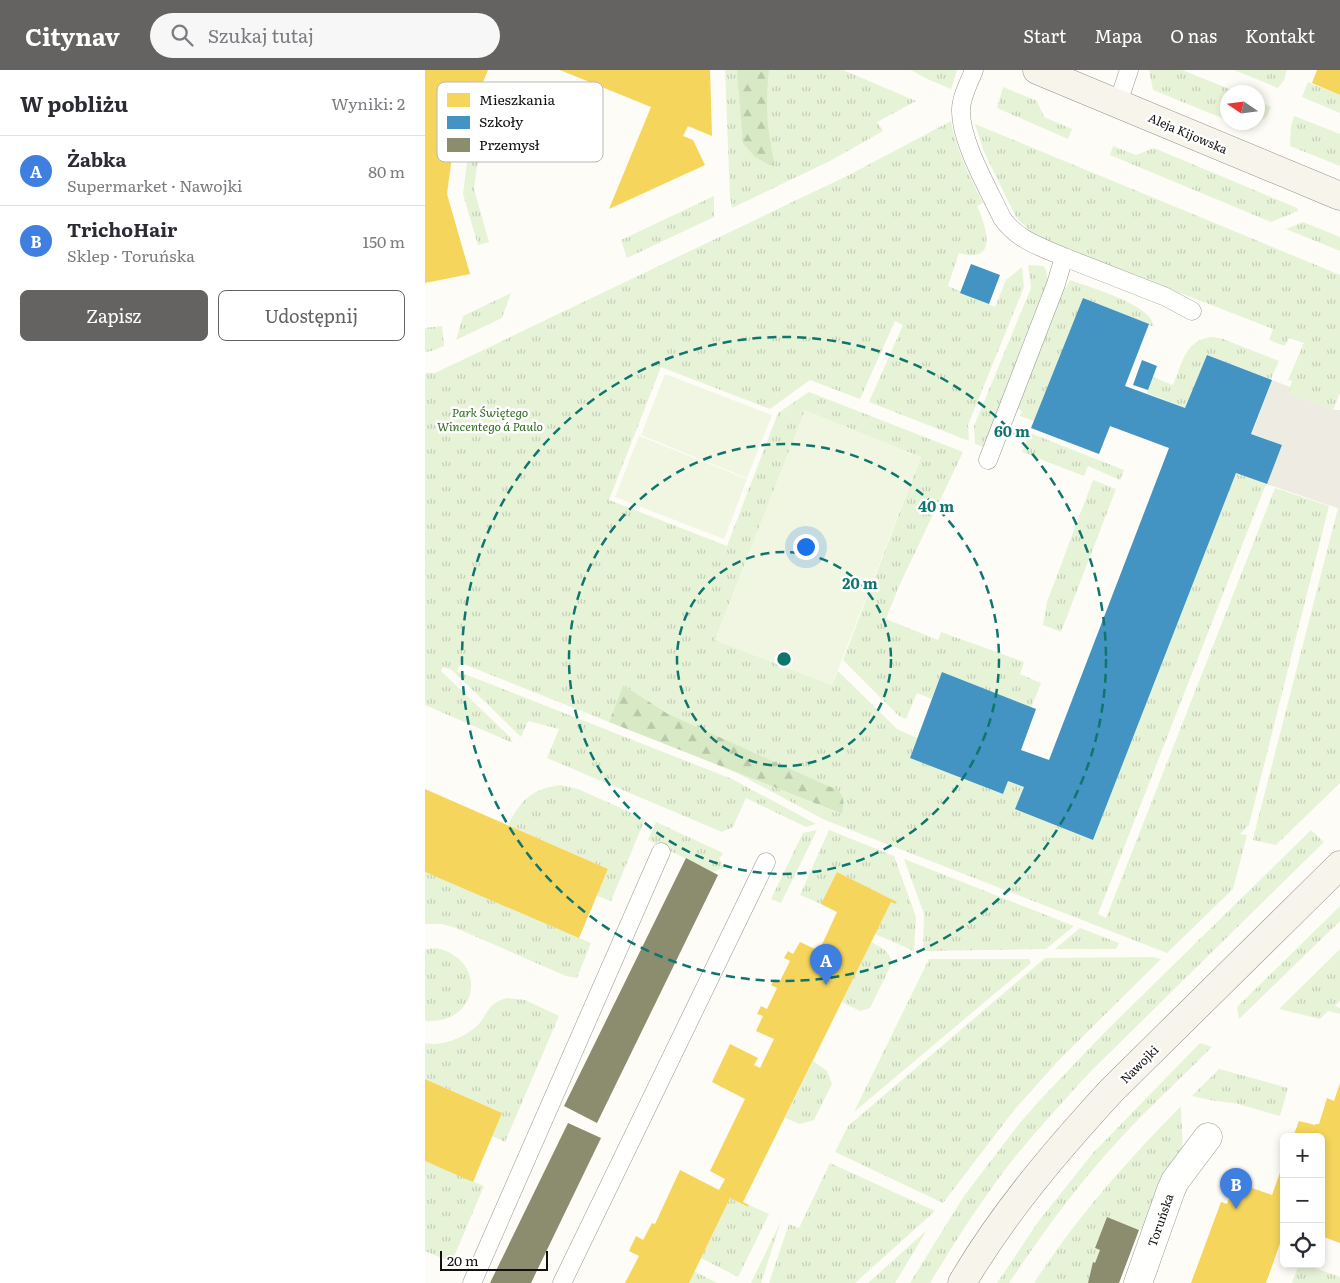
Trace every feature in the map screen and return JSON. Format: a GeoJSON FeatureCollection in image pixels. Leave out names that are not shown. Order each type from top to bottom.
{"type":"FeatureCollection","features":[{"type":"Feature","properties":{"kind":"main road","name":"Aleja Kijowska"},"geometry":{"type":"LineString","coordinates":[[1037,70],[1340,196]]}},
{"type":"Feature","properties":{"kind":"main road","name":"Nawojki"},"geometry":{"type":"LineString","coordinates":[[962,1283],[1022,1194],[1083,1122],[1340,865]]}},
{"type":"Feature","properties":{"kind":"street","name":"Toruńska"},"geometry":{"type":"LineString","coordinates":[[1138,1283],[1175,1181],[1208,1137]]}},
{"type":"Feature","properties":{"kind":"lane"},"geometry":{"type":"LineString","coordinates":[[973,70],[963,100],[961,119],[973,156],[1002,218],[1009,227],[1025,239],[1064,257],[1166,297],[1191,311]]}},
{"type":"Feature","properties":{"kind":"lane"},"geometry":{"type":"LineString","coordinates":[[1118,104],[1129,70]]}},
{"type":"Feature","properties":{"kind":"lane"},"geometry":{"type":"LineString","coordinates":[[988,460],[1056,284],[1064,257]]}},
{"type":"Feature","properties":{"kind":"lane"},"geometry":{"type":"LineString","coordinates":[[472,1283],[661,852]]}},
{"type":"Feature","properties":{"kind":"lane"},"geometry":{"type":"LineString","coordinates":[[562,1283],[766,862]]}},
{"type":"Feature","properties":{"kind":"green space"},"geometry":{"type":"Polygon","coordinates":[[[725,70],[843,70],[916,101],[877,122],[883,131],[830,161],[732,208],[725,70]]]}},
{"type":"Feature","properties":{"kind":"green space"},"geometry":{"type":"Polygon","coordinates":[[[737,70],[769,70],[767,116],[773,165],[769,165],[754,156],[743,143],[737,70]]]}},
{"type":"Feature","properties":{"kind":"green space"},"geometry":{"type":"Polygon","coordinates":[[[911,70],[957,70],[951,89],[911,70]]]}},
{"type":"Feature","properties":{"kind":"green space"},"geometry":{"type":"Polygon","coordinates":[[[1149,70],[1182,70],[1220,85],[1220,117],[1153,90],[1149,70]]]}},
{"type":"Feature","properties":{"kind":"green space"},"geometry":{"type":"Polygon","coordinates":[[[1234,70],[1287,70],[1284,80],[1278,88],[1234,70]]]}},
{"type":"Feature","properties":{"kind":"green space"},"geometry":{"type":"Polygon","coordinates":[[[1308,82],[1340,95],[1340,113],[1302,97],[1308,82]]]}},
{"type":"Feature","properties":{"kind":"green space"},"geometry":{"type":"Polygon","coordinates":[[[1003,87],[1037,101],[1044,117],[1072,129],[1068,139],[997,108],[1003,87]]]}},
{"type":"Feature","properties":{"kind":"green space"},"geometry":{"type":"Polygon","coordinates":[[[1265,104],[1271,107],[1265,118],[1265,104]]]}},
{"type":"Feature","properties":{"kind":"green space"},"geometry":{"type":"Polygon","coordinates":[[[1294,116],[1340,134],[1340,166],[1290,146],[1291,126],[1294,116]]]}},
{"type":"Feature","properties":{"kind":"green space","name":"Park Świętego Wincentego á Paulo"},"geometry":{"type":"Polygon","coordinates":[[[951,121],[960,153],[983,203],[977,206],[982,218],[987,241],[982,252],[973,255],[959,253],[948,286],[995,307],[1006,280],[1022,267],[1024,287],[968,425],[969,441],[869,402],[903,325],[895,321],[860,399],[810,380],[770,409],[661,367],[609,500],[727,546],[778,413],[809,392],[963,452],[899,586],[886,619],[938,640],[941,632],[1024,662],[1020,674],[1041,683],[1031,708],[942,672],[932,699],[917,693],[906,719],[899,716],[843,660],[921,457],[805,411],[715,640],[832,685],[838,671],[897,729],[917,738],[910,758],[1003,794],[1008,781],[1024,787],[1015,809],[1093,840],[1236,473],[1266,484],[1098,914],[1106,918],[1275,488],[1329,506],[1249,825],[1240,834],[1247,835],[1233,889],[1167,953],[825,820],[735,772],[841,814],[667,714],[623,685],[609,722],[461,663],[457,671],[732,779],[816,824],[806,827],[746,798],[733,827],[722,832],[547,758],[559,729],[528,721],[521,737],[452,670],[443,667],[441,671],[510,737],[513,743],[425,705],[425,373],[435,373],[849,175],[951,121]]]}},
{"type":"Feature","properties":{"kind":"green space"},"geometry":{"type":"Polygon","coordinates":[[[975,124],[1340,275],[1340,393],[1333,410],[1288,394],[1292,381],[1288,380],[1304,343],[1289,338],[1285,346],[1269,340],[1273,329],[1048,242],[1030,231],[1016,217],[984,152],[975,124]]]}},
{"type":"Feature","properties":{"kind":"green space"},"geometry":{"type":"Polygon","coordinates":[[[1113,146],[1136,155],[1154,148],[1297,208],[1298,211],[1271,222],[1110,155],[1113,146]]]}},
{"type":"Feature","properties":{"kind":"green space"},"geometry":{"type":"Polygon","coordinates":[[[479,162],[474,189],[489,242],[478,245],[463,194],[467,163],[479,162]]]}},
{"type":"Feature","properties":{"kind":"green space"},"geometry":{"type":"Polygon","coordinates":[[[714,196],[714,217],[627,258],[621,240],[714,196]]]}},
{"type":"Feature","properties":{"kind":"green space"},"geometry":{"type":"Polygon","coordinates":[[[1303,222],[1340,237],[1340,251],[1286,229],[1303,222]]]}},
{"type":"Feature","properties":{"kind":"green space"},"geometry":{"type":"Polygon","coordinates":[[[1028,265],[1043,266],[1046,270],[1048,282],[984,447],[975,444],[974,426],[1031,288],[1028,265]]]}},
{"type":"Feature","properties":{"kind":"green space"},"geometry":{"type":"Polygon","coordinates":[[[1070,280],[1132,304],[1151,319],[1154,327],[1083,298],[1034,421],[1020,416],[1022,411],[1017,408],[1064,287],[1066,288],[1070,280]]]}},
{"type":"Feature","properties":{"kind":"green space"},"geometry":{"type":"Polygon","coordinates":[[[511,293],[502,318],[456,340],[463,316],[511,293]]]}},
{"type":"Feature","properties":{"kind":"green space"},"geometry":{"type":"Polygon","coordinates":[[[442,326],[444,346],[425,352],[425,328],[442,326]]]}},
{"type":"Feature","properties":{"kind":"green space"},"geometry":{"type":"Polygon","coordinates":[[[1213,337],[1223,339],[1279,361],[1271,379],[1207,355],[1185,408],[1147,393],[1153,377],[1173,385],[1186,353],[1191,347],[1196,342],[1213,337]]]}},
{"type":"Feature","properties":{"kind":"green space"},"geometry":{"type":"Polygon","coordinates":[[[665,374],[772,415],[747,478],[641,435],[665,374]]]}},
{"type":"Feature","properties":{"kind":"green space"},"geometry":{"type":"Polygon","coordinates":[[[805,410],[921,457],[832,685],[715,640],[805,410]]]}},
{"type":"Feature","properties":{"kind":"green space"},"geometry":{"type":"Polygon","coordinates":[[[1030,433],[1124,470],[1120,480],[1088,466],[1084,476],[1022,452],[1030,433]]]}},
{"type":"Feature","properties":{"kind":"green space"},"geometry":{"type":"Polygon","coordinates":[[[639,436],[747,479],[724,539],[615,497],[639,436]]]}},
{"type":"Feature","properties":{"kind":"green space"},"geometry":{"type":"Polygon","coordinates":[[[1093,480],[1116,489],[1061,632],[1043,625],[1047,602],[1093,480]]]}},
{"type":"Feature","properties":{"kind":"green space"},"geometry":{"type":"Polygon","coordinates":[[[1338,508],[1340,509],[1340,783],[1276,845],[1253,840],[1254,835],[1338,508]]]}},
{"type":"Feature","properties":{"kind":"green space"},"geometry":{"type":"Polygon","coordinates":[[[623,685],[668,714],[837,790],[843,800],[842,814],[609,722],[623,685]]]}},
{"type":"Feature","properties":{"kind":"green space"},"geometry":{"type":"Polygon","coordinates":[[[560,785],[578,789],[645,819],[611,901],[597,896],[608,869],[508,825],[518,808],[528,797],[541,790],[560,785]]]}},
{"type":"Feature","properties":{"kind":"green space"},"geometry":{"type":"Polygon","coordinates":[[[656,822],[721,852],[723,855],[719,858],[724,868],[713,872],[648,840],[656,822]]]}},
{"type":"Feature","properties":{"kind":"green space"},"geometry":{"type":"Polygon","coordinates":[[[817,830],[781,903],[771,899],[803,833],[817,830]]]}},
{"type":"Feature","properties":{"kind":"green space"},"geometry":{"type":"Polygon","coordinates":[[[829,830],[894,856],[916,917],[914,951],[875,934],[891,902],[895,904],[896,902],[837,872],[821,904],[800,895],[829,830]]]}},
{"type":"Feature","properties":{"kind":"green space"},"geometry":{"type":"Polygon","coordinates":[[[1311,830],[1324,842],[1089,1073],[1056,1109],[1004,1171],[965,1226],[930,1283],[910,1283],[964,1196],[1039,1101],[1107,1030],[1311,830]]]}},
{"type":"Feature","properties":{"kind":"green space"},"geometry":{"type":"Polygon","coordinates":[[[904,859],[1074,926],[1046,949],[923,951],[924,914],[904,859]]]}},
{"type":"Feature","properties":{"kind":"green space"},"geometry":{"type":"Polygon","coordinates":[[[425,872],[591,943],[577,978],[566,976],[456,928],[442,924],[425,924],[425,872]]]}},
{"type":"Feature","properties":{"kind":"green space"},"geometry":{"type":"Polygon","coordinates":[[[1340,906],[1340,921],[1239,1019],[1237,1007],[1340,906]]]}},
{"type":"Feature","properties":{"kind":"green space"},"geometry":{"type":"Polygon","coordinates":[[[1080,928],[1119,943],[1116,949],[1055,949],[1080,928]]]}},
{"type":"Feature","properties":{"kind":"green space"},"geometry":{"type":"Polygon","coordinates":[[[871,942],[887,952],[892,963],[870,1008],[860,1011],[842,1002],[871,942]]]}},
{"type":"Feature","properties":{"kind":"green space"},"geometry":{"type":"Polygon","coordinates":[[[437,948],[454,955],[465,965],[470,978],[471,991],[466,1003],[457,1013],[443,1020],[425,1021],[425,949],[437,948]]]}},
{"type":"Feature","properties":{"kind":"green space"},"geometry":{"type":"Polygon","coordinates":[[[1340,949],[1340,1001],[1335,1006],[1340,1008],[1340,1014],[1328,1011],[1320,1019],[1279,1009],[1340,949]]]}},
{"type":"Feature","properties":{"kind":"green space"},"geometry":{"type":"Polygon","coordinates":[[[1153,957],[1161,959],[1058,1061],[1015,1109],[943,1203],[835,1152],[848,1126],[1045,958],[1153,957]]]}},
{"type":"Feature","properties":{"kind":"green space"},"geometry":{"type":"Polygon","coordinates":[[[929,959],[1029,959],[1031,963],[854,1112],[929,959]]]}},
{"type":"Feature","properties":{"kind":"green space"},"geometry":{"type":"Polygon","coordinates":[[[507,998],[525,1000],[559,1016],[505,1142],[492,1136],[502,1113],[425,1079],[425,1043],[439,1044],[461,1037],[479,1024],[496,1002],[507,998]]]}},
{"type":"Feature","properties":{"kind":"green space"},"geometry":{"type":"Polygon","coordinates":[[[1200,1043],[1212,1047],[1141,1117],[1088,1175],[1034,1246],[1009,1283],[997,1283],[1038,1222],[1093,1153],[1200,1043]]]}},
{"type":"Feature","properties":{"kind":"green space"},"geometry":{"type":"Polygon","coordinates":[[[813,1061],[827,1071],[832,1084],[814,1120],[800,1124],[785,1118],[813,1061]]]}},
{"type":"Feature","properties":{"kind":"green space"},"geometry":{"type":"Polygon","coordinates":[[[1219,1069],[1288,1088],[1280,1116],[1238,1104],[1192,1096],[1219,1069]]]}},
{"type":"Feature","properties":{"kind":"green space"},"geometry":{"type":"Polygon","coordinates":[[[1181,1106],[1183,1156],[1143,1231],[1107,1217],[1095,1248],[1100,1250],[1095,1263],[1093,1263],[1088,1283],[1034,1283],[1067,1236],[1103,1191],[1181,1106]]]}},
{"type":"Feature","properties":{"kind":"green space"},"geometry":{"type":"Polygon","coordinates":[[[425,1161],[484,1186],[453,1259],[444,1259],[425,1251],[425,1161]]]}},
{"type":"Feature","properties":{"kind":"green space"},"geometry":{"type":"Polygon","coordinates":[[[830,1163],[935,1211],[855,1283],[769,1283],[789,1224],[799,1228],[830,1163]]]}},
{"type":"Feature","properties":{"kind":"green space"},"geometry":{"type":"Polygon","coordinates":[[[730,1198],[747,1207],[749,1205],[769,1214],[738,1277],[701,1258],[730,1198]]]}},
{"type":"Feature","properties":{"kind":"green space"},"geometry":{"type":"Polygon","coordinates":[[[781,1221],[761,1283],[751,1283],[781,1221]]]}},
{"type":"Feature","properties":{"kind":"green space"},"geometry":{"type":"Polygon","coordinates":[[[927,1230],[895,1283],[868,1283],[927,1230]]]}},
{"type":"Feature","properties":{"kind":"green space"},"geometry":{"type":"Polygon","coordinates":[[[1298,1268],[1314,1268],[1340,1277],[1340,1283],[1292,1283],[1298,1268]]]}},
{"type":"Feature","properties":{"kind":"green space"},"geometry":{"type":"Polygon","coordinates":[[[694,1271],[717,1283],[689,1283],[694,1271]]]}},
{"type":"Feature","properties":{"kind":"shaded area"},"geometry":{"type":"Polygon","coordinates":[[[1272,380],[1290,387],[1289,394],[1333,410],[1340,410],[1340,509],[1267,484],[1282,445],[1252,434],[1272,380]]]}},
{"type":"Feature","properties":{"kind":"building: Mieszkania"},"geometry":{"type":"Polygon","coordinates":[[[425,70],[488,70],[483,82],[437,82],[437,162],[451,162],[447,194],[470,274],[425,283],[425,70]]]}},
{"type":"Feature","properties":{"kind":"building: Mieszkania"},"geometry":{"type":"Polygon","coordinates":[[[560,70],[710,70],[712,136],[688,126],[683,136],[693,140],[705,165],[609,209],[651,107],[603,87],[603,82],[590,82],[560,70]]]}},
{"type":"Feature","properties":{"kind":"building: Mieszkania"},"geometry":{"type":"Polygon","coordinates":[[[1317,70],[1340,70],[1340,95],[1312,83],[1317,70]]]}},
{"type":"Feature","properties":{"kind":"building: Mieszkania"},"geometry":{"type":"Polygon","coordinates":[[[425,789],[608,869],[579,938],[425,872],[425,789]]]}},
{"type":"Feature","properties":{"kind":"building: Mieszkania"},"geometry":{"type":"Polygon","coordinates":[[[837,872],[897,902],[895,904],[891,902],[743,1202],[749,1205],[748,1207],[730,1198],[689,1283],[625,1283],[639,1256],[629,1251],[636,1236],[643,1240],[652,1223],[655,1224],[680,1170],[719,1190],[725,1179],[710,1171],[745,1099],[712,1082],[730,1044],[758,1058],[754,1065],[760,1068],[774,1039],[756,1031],[763,1016],[757,1014],[761,1006],[767,1009],[777,988],[771,985],[775,979],[780,981],[790,961],[784,958],[788,951],[793,954],[800,942],[819,951],[837,912],[821,904],[837,872]]]}},
{"type":"Feature","properties":{"kind":"building: Mieszkania"},"geometry":{"type":"Polygon","coordinates":[[[425,1079],[502,1113],[473,1182],[425,1161],[425,1079]]]}},
{"type":"Feature","properties":{"kind":"building: Mieszkania"},"geometry":{"type":"Polygon","coordinates":[[[1340,1083],[1340,1243],[1325,1237],[1325,1133],[1294,1133],[1299,1121],[1315,1125],[1319,1124],[1327,1098],[1334,1101],[1340,1083]]]}},
{"type":"Feature","properties":{"kind":"building: Mieszkania"},"geometry":{"type":"Polygon","coordinates":[[[1280,1173],[1280,1243],[1266,1283],[1191,1283],[1221,1202],[1227,1204],[1235,1182],[1272,1195],[1280,1173]]]}},
{"type":"Feature","properties":{"kind":"building: Szkoły"},"geometry":{"type":"Polygon","coordinates":[[[971,264],[1000,275],[989,304],[960,293],[971,264]]]}},
{"type":"Feature","properties":{"kind":"building: Szkoły"},"geometry":{"type":"Polygon","coordinates":[[[1083,298],[1149,324],[1125,386],[1185,408],[1207,355],[1272,380],[1251,434],[1282,445],[1267,484],[1236,473],[1093,840],[1015,809],[1024,787],[1008,781],[1003,794],[910,758],[942,672],[1036,709],[1021,750],[1049,760],[1169,448],[1110,426],[1099,454],[1031,428],[1083,298]]]}},
{"type":"Feature","properties":{"kind":"building: Szkoły"},"geometry":{"type":"Polygon","coordinates":[[[1142,360],[1157,366],[1148,390],[1133,385],[1142,360]]]}},
{"type":"Feature","properties":{"kind":"building: Przemysł"},"geometry":{"type":"Polygon","coordinates":[[[686,858],[718,875],[597,1123],[564,1106],[686,858]]]}},
{"type":"Feature","properties":{"kind":"building: Przemysł"},"geometry":{"type":"Polygon","coordinates":[[[568,1123],[601,1138],[531,1283],[490,1283],[568,1123]]]}},
{"type":"Feature","properties":{"kind":"building: Przemysł"},"geometry":{"type":"Polygon","coordinates":[[[1107,1217],[1139,1230],[1119,1283],[1088,1283],[1093,1262],[1095,1263],[1100,1250],[1095,1248],[1107,1217]]]}},
{"type":"Feature","properties":{"kind":"place","name":"Żabka"},"geometry":{"type":"Point","coordinates":[826,985]}},
{"type":"Feature","properties":{"kind":"place","name":"TrichoHair"},"geometry":{"type":"Point","coordinates":[1236,1209]}}]}
